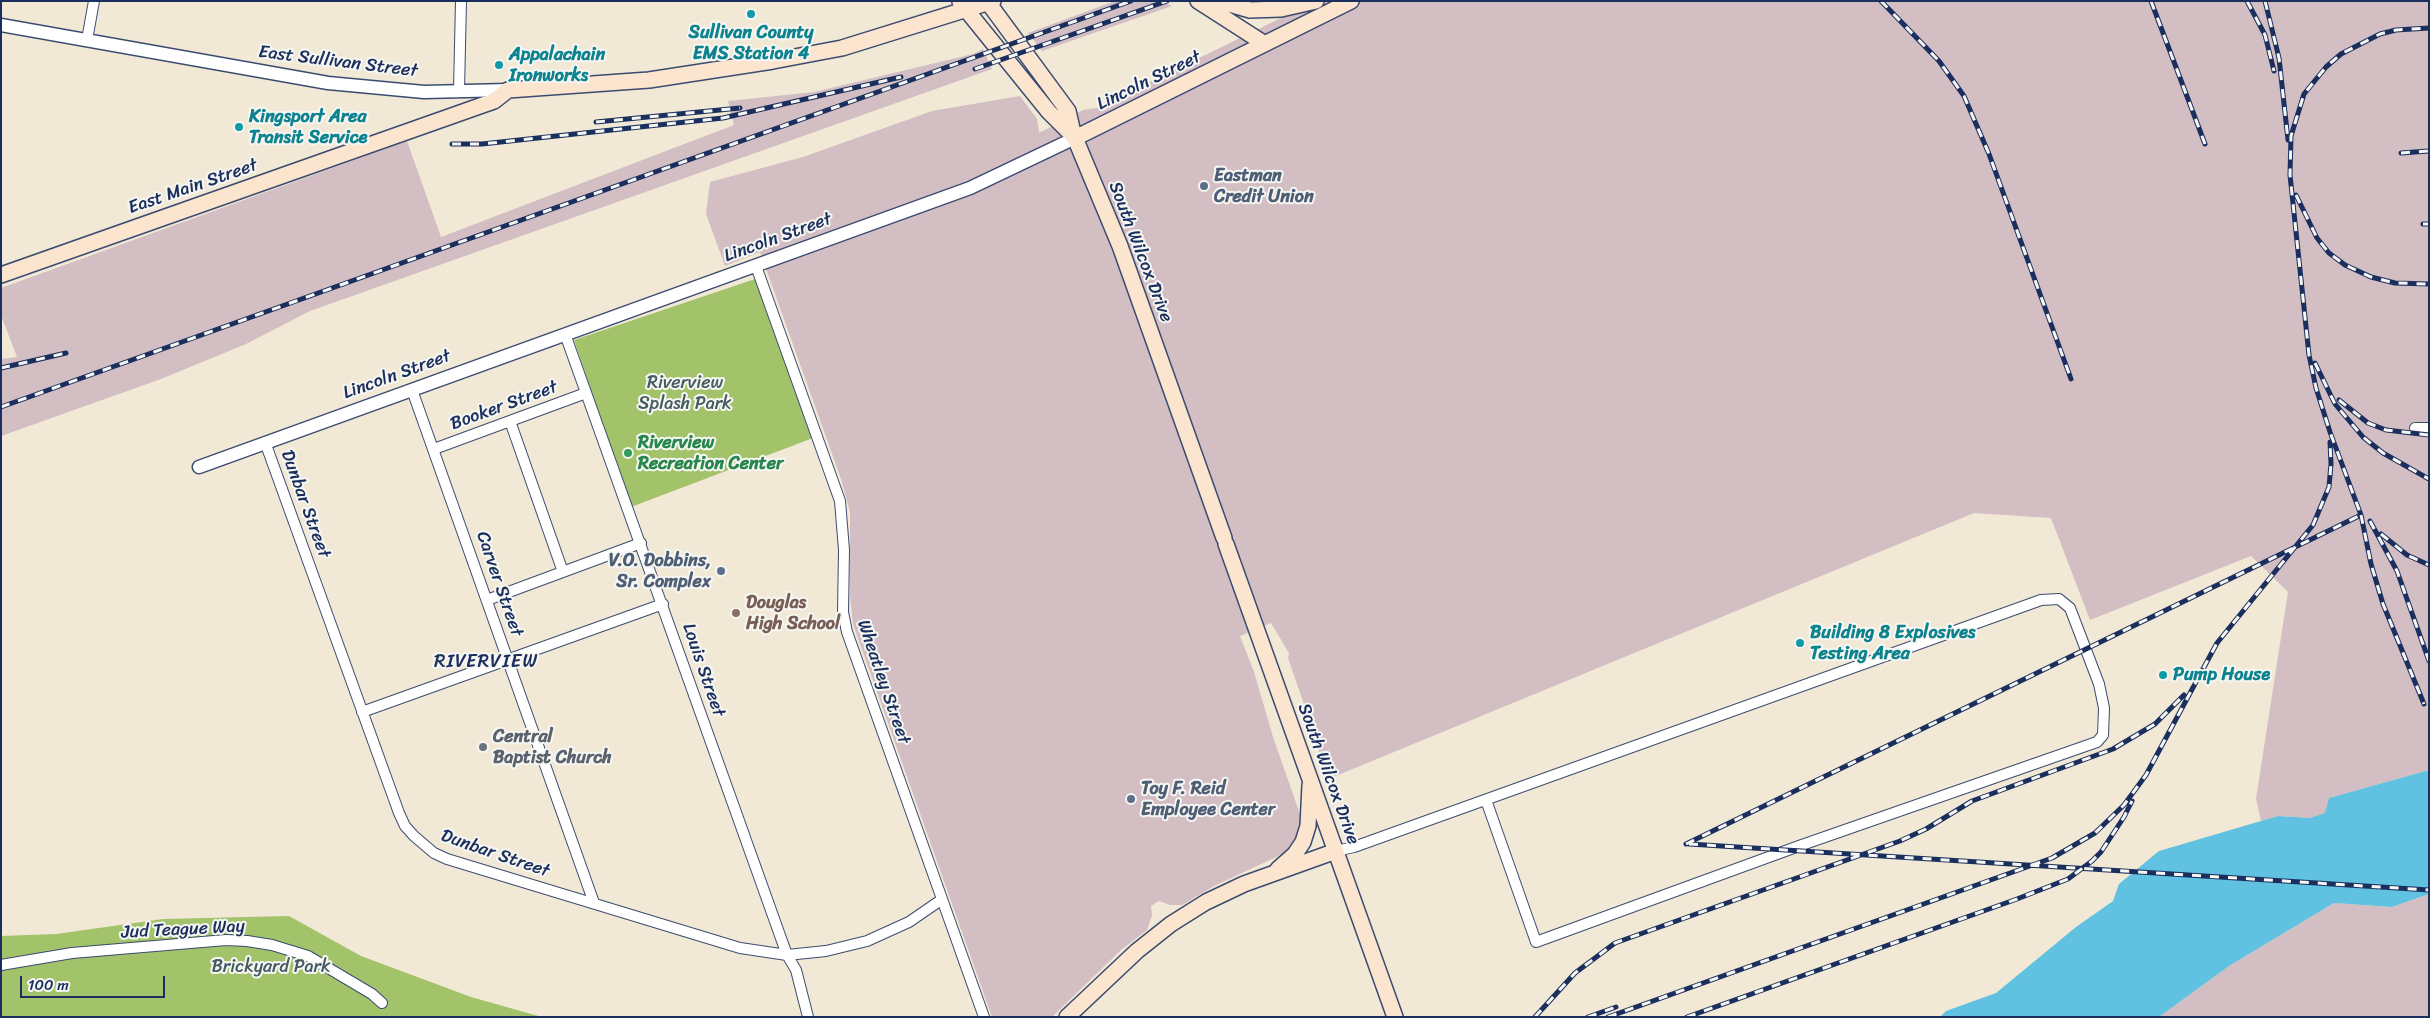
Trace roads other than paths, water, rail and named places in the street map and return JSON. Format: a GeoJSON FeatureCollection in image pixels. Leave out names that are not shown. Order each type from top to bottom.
{"type":"FeatureCollection","features":[{"type":"Feature","properties":{"kind":"main road"},"geometry":{"type":"LineString","coordinates":[[1198,1],[1265,44]]}},
{"type":"Feature","properties":{"kind":"main road"},"geometry":{"type":"LineString","coordinates":[[1219,1],[1250,10],[1281,9],[1316,1]]}},
{"type":"Feature","properties":{"kind":"main road","name":"Lincoln Street"},"geometry":{"type":"LineString","coordinates":[[1074,138],[1350,1]]}},
{"type":"Feature","properties":{"kind":"main road"},"geometry":{"type":"LineString","coordinates":[[990,2],[1068,111],[1074,138]]}},
{"type":"Feature","properties":{"kind":"main road","name":"East Sullivan Street"},"geometry":{"type":"LineString","coordinates":[[508,90],[649,80],[842,48],[962,6],[990,2]]}},
{"type":"Feature","properties":{"kind":"main road","name":"South Wilcox Drive"},"geometry":{"type":"LineString","coordinates":[[962,6],[1049,112],[1074,138],[1120,246],[1336,851],[1356,913],[1395,1017]]}},
{"type":"Feature","properties":{"kind":"main road","name":"East Main Street"},"geometry":{"type":"LineString","coordinates":[[1,275],[494,101],[508,90]]}},
{"type":"Feature","properties":{"kind":"main road"},"geometry":{"type":"LineString","coordinates":[[1272,874],[1295,854],[1303,842],[1308,826],[1310,779]]}},
{"type":"Feature","properties":{"kind":"main road"},"geometry":{"type":"LineString","coordinates":[[1067,1017],[1109,975],[1171,924],[1206,902],[1244,884],[1336,851]]}},
{"type":"Feature","properties":{"kind":"street"},"geometry":{"type":"LineString","coordinates":[[87,40],[94,1]]}},
{"type":"Feature","properties":{"kind":"street"},"geometry":{"type":"LineString","coordinates":[[459,91],[461,1]]}},
{"type":"Feature","properties":{"kind":"street","name":"East Sullivan Street"},"geometry":{"type":"LineString","coordinates":[[1,25],[328,83],[415,91],[508,90]]}},
{"type":"Feature","properties":{"kind":"street","name":"Lincoln Street"},"geometry":{"type":"LineString","coordinates":[[200,467],[970,188],[1074,138]]}},
{"type":"Feature","properties":{"kind":"street","name":"Wheatley Street"},"geometry":{"type":"LineString","coordinates":[[756,266],[840,502],[844,550],[843,612],[847,632],[984,1017]]}},
{"type":"Feature","properties":{"kind":"street","name":"Louis Street"},"geometry":{"type":"LineString","coordinates":[[565,334],[787,955],[796,970],[808,1017]]}},
{"type":"Feature","properties":{"kind":"street","name":"Carver Street"},"geometry":{"type":"LineString","coordinates":[[412,390],[594,903]]}},
{"type":"Feature","properties":{"kind":"street","name":"Booker Street"},"geometry":{"type":"LineString","coordinates":[[434,449],[586,394]]}},
{"type":"Feature","properties":{"kind":"street"},"geometry":{"type":"LineString","coordinates":[[510,421],[563,572]]}},
{"type":"Feature","properties":{"kind":"street"},"geometry":{"type":"LineString","coordinates":[[2415,428],[2429,428]]}},
{"type":"Feature","properties":{"kind":"street","name":"Dunbar Street"},"geometry":{"type":"LineString","coordinates":[[266,442],[362,712],[405,826],[424,846],[447,859],[740,948],[787,955],[826,951],[867,941],[909,922],[941,900]]}},
{"type":"Feature","properties":{"kind":"street"},"geometry":{"type":"LineString","coordinates":[[487,600],[640,543]]}},
{"type":"Feature","properties":{"kind":"street"},"geometry":{"type":"LineString","coordinates":[[1336,851],[1354,847],[2041,600],[2059,599],[2070,608],[2099,684],[2104,708],[2103,735],[2097,742],[1799,846],[1536,942],[1486,800]]}},
{"type":"Feature","properties":{"kind":"street"},"geometry":{"type":"LineString","coordinates":[[362,712],[663,604]]}},
{"type":"Feature","properties":{"kind":"street","name":"Jud Teague Way"},"geometry":{"type":"LineString","coordinates":[[1,965],[72,953],[226,940],[247,941],[272,945],[308,956],[372,994],[382,1003]]}},
{"type":"Feature","properties":{"kind":"water"},"geometry":{"type":"Polygon","coordinates":[[[2429,770],[2429,894],[2392,907],[2334,903],[2229,966],[2159,1017],[1940,1017],[1946,1011],[1996,993],[2076,927],[2113,901],[2119,884],[2159,851],[2278,816],[2310,818],[2325,813],[2329,798],[2429,770]]]}},
{"type":"Feature","properties":{"kind":"railway"},"geometry":{"type":"LineString","coordinates":[[1,407],[1131,1]]}},
{"type":"Feature","properties":{"kind":"railway"},"geometry":{"type":"LineString","coordinates":[[975,69],[1167,1]]}},
{"type":"Feature","properties":{"kind":"railway"},"geometry":{"type":"LineString","coordinates":[[1881,1],[1939,61],[1964,96],[1989,154],[2071,379]]}},
{"type":"Feature","properties":{"kind":"railway"},"geometry":{"type":"LineString","coordinates":[[2151,1],[2205,144]]}},
{"type":"Feature","properties":{"kind":"railway"},"geometry":{"type":"LineString","coordinates":[[2247,1],[2265,35],[2274,71]]}},
{"type":"Feature","properties":{"kind":"railway"},"geometry":{"type":"LineString","coordinates":[[2265,1],[2279,58],[2288,140]]}},
{"type":"Feature","properties":{"kind":"railway"},"geometry":{"type":"LineString","coordinates":[[1686,844],[2361,515],[2330,432],[2316,388],[2309,355],[2290,175],[2291,136],[2304,94],[2326,67],[2341,54],[2380,34],[2396,30],[2429,28]]}},
{"type":"Feature","properties":{"kind":"railway"},"geometry":{"type":"LineString","coordinates":[[452,144],[482,144],[723,118],[901,77]]}},
{"type":"Feature","properties":{"kind":"railway"},"geometry":{"type":"LineString","coordinates":[[596,122],[740,108]]}},
{"type":"Feature","properties":{"kind":"railway"},"geometry":{"type":"LineString","coordinates":[[2401,153],[2429,151]]}},
{"type":"Feature","properties":{"kind":"railway"},"geometry":{"type":"LineString","coordinates":[[2296,195],[2317,238],[2329,253],[2345,265],[2371,277],[2395,283],[2429,284]]}},
{"type":"Feature","properties":{"kind":"railway"},"geometry":{"type":"LineString","coordinates":[[2423,224],[2429,224]]}},
{"type":"Feature","properties":{"kind":"railway"},"geometry":{"type":"LineString","coordinates":[[1,368],[66,353]]}},
{"type":"Feature","properties":{"kind":"railway"},"geometry":{"type":"LineString","coordinates":[[2315,363],[2335,404],[2363,437],[2383,453],[2429,479]]}},
{"type":"Feature","properties":{"kind":"railway"},"geometry":{"type":"LineString","coordinates":[[2339,400],[2368,423],[2386,430],[2429,435]]}},
{"type":"Feature","properties":{"kind":"railway"},"geometry":{"type":"LineString","coordinates":[[1608,1017],[2052,858],[2095,833],[2124,805],[2146,775],[2217,643],[2313,525],[2329,487],[2330,442]]}},
{"type":"Feature","properties":{"kind":"railway"},"geometry":{"type":"LineString","coordinates":[[2361,515],[2371,564],[2383,604],[2424,704]]}},
{"type":"Feature","properties":{"kind":"railway"},"geometry":{"type":"LineString","coordinates":[[2370,521],[2397,571],[2429,661]]}},
{"type":"Feature","properties":{"kind":"railway"},"geometry":{"type":"LineString","coordinates":[[2381,534],[2407,555],[2429,565]]}},
{"type":"Feature","properties":{"kind":"railway"},"geometry":{"type":"LineString","coordinates":[[1535,1017],[1575,973],[1615,943],[1900,841],[1926,829],[1972,801],[2113,749],[2155,724],[2184,695]]}},
{"type":"Feature","properties":{"kind":"railway"},"geometry":{"type":"LineString","coordinates":[[1687,1017],[2068,879],[2101,852],[2132,801]]}},
{"type":"Feature","properties":{"kind":"railway"},"geometry":{"type":"LineString","coordinates":[[1689,844],[2429,890]]}},
{"type":"Feature","properties":{"kind":"railway"},"geometry":{"type":"LineString","coordinates":[[1588,1017],[1616,1007]]}},
{"type":"Feature","properties":{"kind":"place","name":"Sullivan County EMS Station 4"},"geometry":{"type":"Point","coordinates":[751,14]}},
{"type":"Feature","properties":{"kind":"place","name":"Appalachain Ironworks"},"geometry":{"type":"Point","coordinates":[499,65]}},
{"type":"Feature","properties":{"kind":"place","name":"Kingsport Area Transit Service"},"geometry":{"type":"Point","coordinates":[239,127]}},
{"type":"Feature","properties":{"kind":"place","name":"Eastman Credit Union"},"geometry":{"type":"Point","coordinates":[1204,186]}},
{"type":"Feature","properties":{"kind":"place","name":"Riverview Recreation Center"},"geometry":{"type":"Point","coordinates":[628,453]}},
{"type":"Feature","properties":{"kind":"place","name":"V.O. Dobbins, Sr. Complex"},"geometry":{"type":"Point","coordinates":[721,571]}},
{"type":"Feature","properties":{"kind":"place","name":"Douglas High School"},"geometry":{"type":"Point","coordinates":[736,613]}},
{"type":"Feature","properties":{"kind":"place","name":"Building 8 Explosives Testing Area"},"geometry":{"type":"Point","coordinates":[1800,643]}},
{"type":"Feature","properties":{"kind":"place","name":"Pump House"},"geometry":{"type":"Point","coordinates":[2163,675]}},
{"type":"Feature","properties":{"kind":"place","name":"Central Baptist Church"},"geometry":{"type":"Point","coordinates":[483,747]}},
{"type":"Feature","properties":{"kind":"place","name":"Toy F. Reid Employee Center"},"geometry":{"type":"Point","coordinates":[1131,799]}},
{"type":"Feature","properties":{"kind":"district","name":"RIVERVIEW"},"geometry":{"type":"Point","coordinates":[486,662]}},
{"type":"Feature","properties":{"kind":"park label","name":"Riverview Splash Park"},"geometry":{"type":"Point","coordinates":[685,393]}},
{"type":"Feature","properties":{"kind":"park label","name":"Brickyard Park"},"geometry":{"type":"Point","coordinates":[271,967]}}]}
